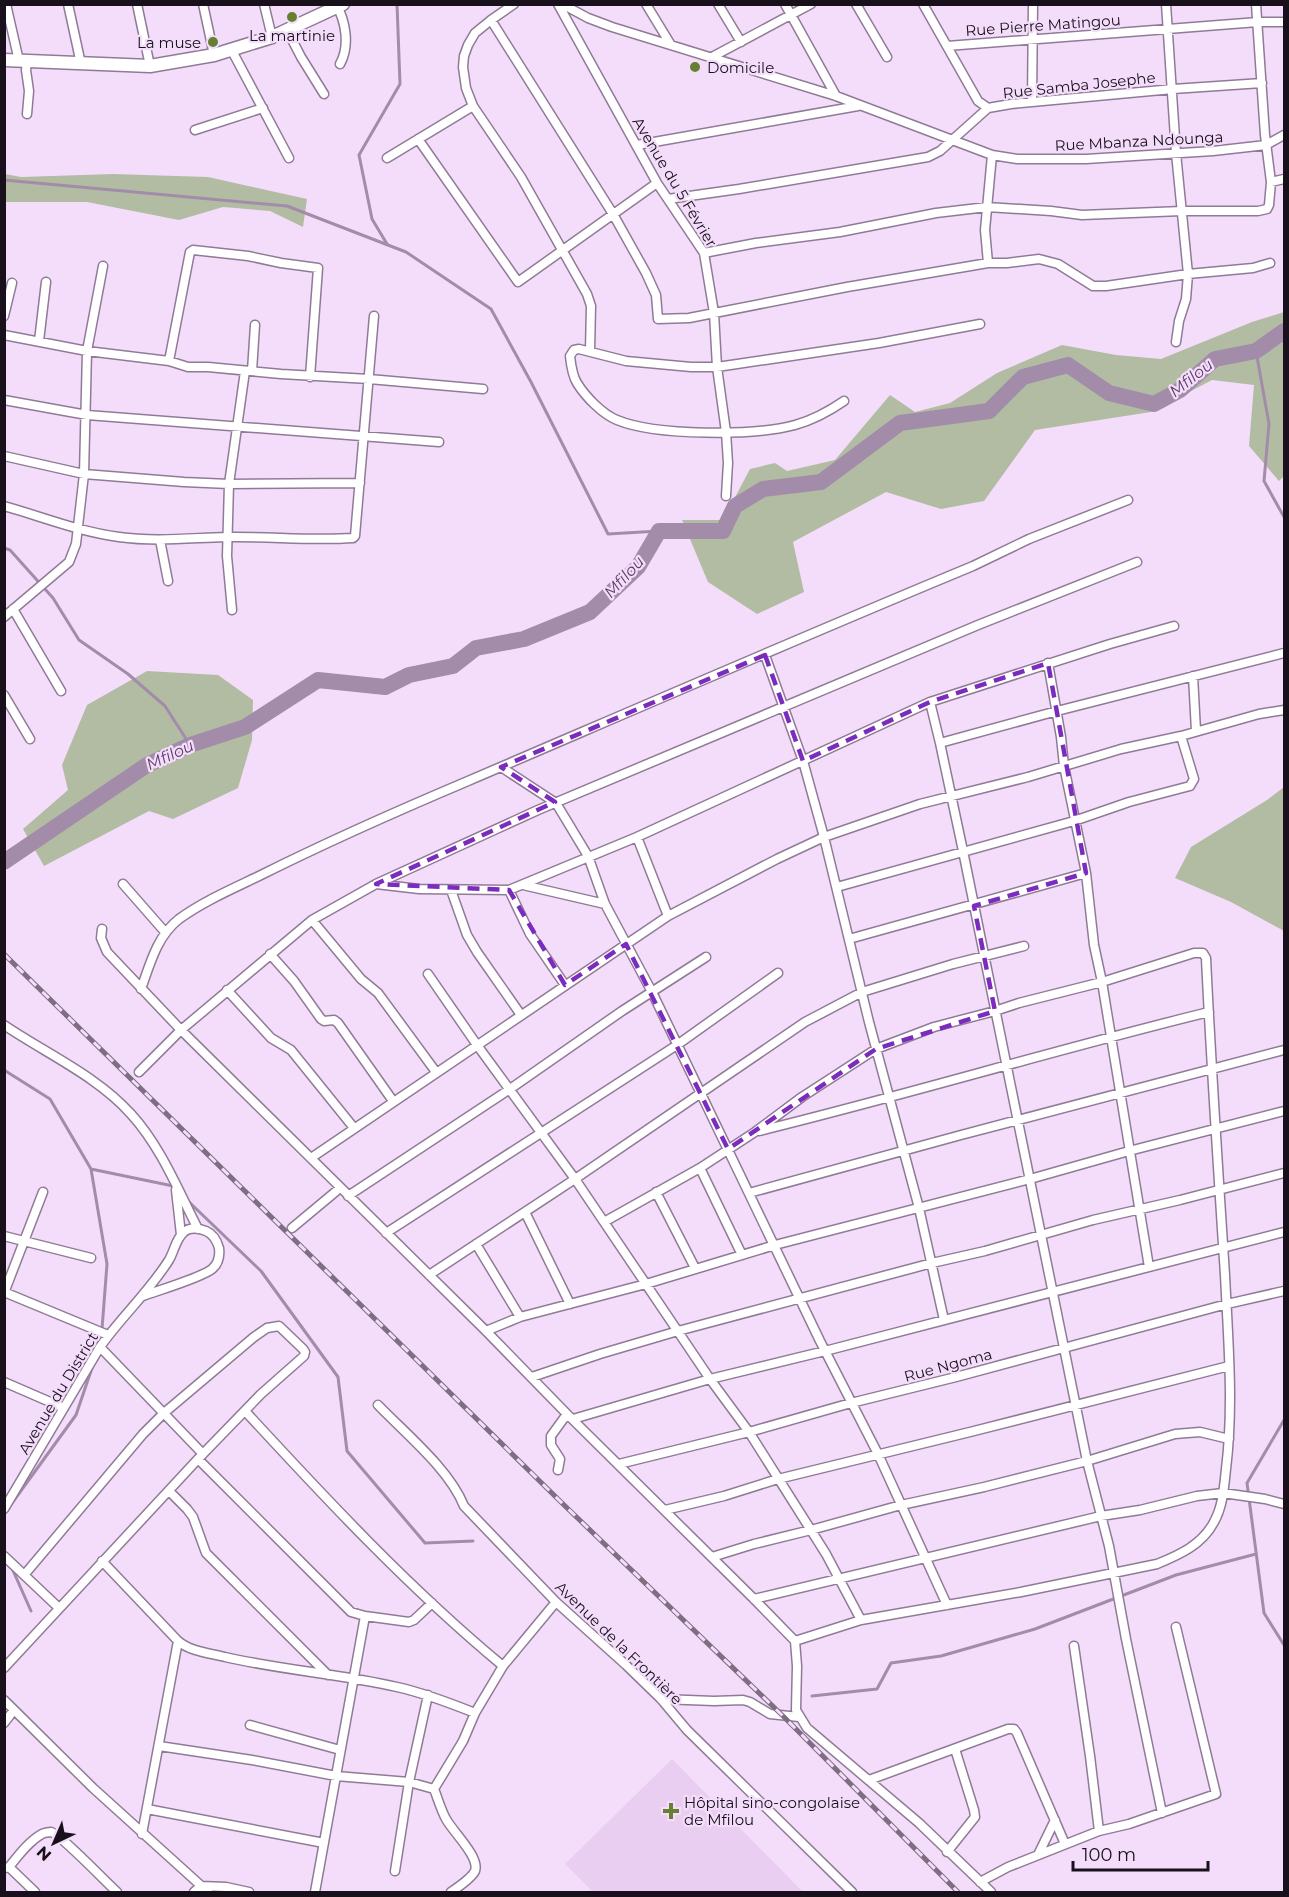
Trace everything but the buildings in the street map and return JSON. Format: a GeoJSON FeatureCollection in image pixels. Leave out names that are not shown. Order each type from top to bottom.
{"type":"FeatureCollection","features":[{"type":"Feature","properties":{"kind":"street"},"geometry":{"type":"LineString","coordinates":[[6,4],[26,70],[29,91],[27,114]]}},
{"type":"Feature","properties":{"kind":"street"},"geometry":{"type":"LineString","coordinates":[[68,4],[81,64]]}},
{"type":"Feature","properties":{"kind":"street"},"geometry":{"type":"LineString","coordinates":[[136,4],[150,66]]}},
{"type":"Feature","properties":{"kind":"street"},"geometry":{"type":"LineString","coordinates":[[203,4],[214,55]]}},
{"type":"Feature","properties":{"kind":"street"},"geometry":{"type":"LineString","coordinates":[[264,4],[272,37]]}},
{"type":"Feature","properties":{"kind":"street"},"geometry":{"type":"LineString","coordinates":[[514,4],[475,33],[464,56],[465,81],[474,106],[521,177],[587,294],[591,306],[590,351]]}},
{"type":"Feature","properties":{"kind":"street","name":"Rue Mbanza Ndounga"},"geometry":{"type":"LineString","coordinates":[[560,4],[612,27],[836,96],[992,155],[1038,160],[1176,153],[1266,145],[1284,135]]}},
{"type":"Feature","properties":{"kind":"street","name":"Avenue du 5 Février"},"geometry":{"type":"LineString","coordinates":[[560,4],[657,183],[704,253],[714,313],[717,367],[726,432],[728,463],[726,496]]}},
{"type":"Feature","properties":{"kind":"street"},"geometry":{"type":"LineString","coordinates":[[646,4],[670,45]]}},
{"type":"Feature","properties":{"kind":"street"},"geometry":{"type":"LineString","coordinates":[[718,4],[741,42]]}},
{"type":"Feature","properties":{"kind":"street"},"geometry":{"type":"LineString","coordinates":[[785,4],[836,96]]}},
{"type":"Feature","properties":{"kind":"street"},"geometry":{"type":"LineString","coordinates":[[712,57],[811,4]]}},
{"type":"Feature","properties":{"kind":"street"},"geometry":{"type":"LineString","coordinates":[[856,4],[887,57]]}},
{"type":"Feature","properties":{"kind":"street"},"geometry":{"type":"LineString","coordinates":[[923,4],[978,101],[988,108]]}},
{"type":"Feature","properties":{"kind":"street"},"geometry":{"type":"LineString","coordinates":[[1032,102],[1033,4]]}},
{"type":"Feature","properties":{"kind":"street"},"geometry":{"type":"LineString","coordinates":[[1166,4],[1176,153],[1188,274],[1186,299],[1179,321],[1176,342]]}},
{"type":"Feature","properties":{"kind":"street"},"geometry":{"type":"LineString","coordinates":[[704,253],[756,243],[840,232],[936,213],[987,207],[1082,215],[1262,211],[1269,205],[1270,182],[1256,4]]}},
{"type":"Feature","properties":{"kind":"street"},"geometry":{"type":"LineString","coordinates":[[4,60],[150,66],[214,55],[272,37],[339,5],[345,26],[346,42],[340,64]]}},
{"type":"Feature","properties":{"kind":"street"},"geometry":{"type":"LineString","coordinates":[[490,20],[613,213],[656,295],[658,319],[689,318],[847,287],[988,263],[1039,259],[1058,264],[1094,285],[1106,286],[1188,274],[1253,268],[1270,263]]}},
{"type":"Feature","properties":{"kind":"street","name":"Rue Pierre Matingou"},"geometry":{"type":"LineString","coordinates":[[947,46],[1258,22],[1284,22]]}},
{"type":"Feature","properties":{"kind":"street"},"geometry":{"type":"LineString","coordinates":[[287,30],[324,94]]}},
{"type":"Feature","properties":{"kind":"street"},"geometry":{"type":"LineString","coordinates":[[231,50],[289,158]]}},
{"type":"Feature","properties":{"kind":"street","name":"Rue Samba Josephe"},"geometry":{"type":"LineString","coordinates":[[668,199],[928,157],[940,151],[988,108],[1173,89],[1262,83]]}},
{"type":"Feature","properties":{"kind":"street"},"geometry":{"type":"LineString","coordinates":[[387,158],[474,106]]}},
{"type":"Feature","properties":{"kind":"street"},"geometry":{"type":"LineString","coordinates":[[637,145],[858,106]]}},
{"type":"Feature","properties":{"kind":"street"},"geometry":{"type":"LineString","coordinates":[[195,130],[263,108]]}},
{"type":"Feature","properties":{"kind":"street"},"geometry":{"type":"LineString","coordinates":[[418,139],[518,282],[657,183]]}},
{"type":"Feature","properties":{"kind":"street"},"geometry":{"type":"LineString","coordinates":[[988,263],[985,230],[992,155]]}},
{"type":"Feature","properties":{"kind":"street"},"geometry":{"type":"LineString","coordinates":[[1270,182],[1284,178]]}},
{"type":"Feature","properties":{"kind":"street"},"geometry":{"type":"LineString","coordinates":[[169,361],[190,252],[193,250],[216,252],[318,268],[310,377]]}},
{"type":"Feature","properties":{"kind":"street"},"geometry":{"type":"LineString","coordinates":[[4,616],[69,562],[76,544],[84,474],[87,351],[102,266]]}},
{"type":"Feature","properties":{"kind":"street"},"geometry":{"type":"LineString","coordinates":[[39,341],[46,282]]}},
{"type":"Feature","properties":{"kind":"street"},"geometry":{"type":"LineString","coordinates":[[4,316],[12,283]]}},
{"type":"Feature","properties":{"kind":"street"},"geometry":{"type":"LineString","coordinates":[[4,506],[78,530],[120,537],[160,540],[227,537],[353,538],[365,436],[374,316]]}},
{"type":"Feature","properties":{"kind":"street"},"geometry":{"type":"LineString","coordinates":[[844,401],[827,412],[792,426],[726,432],[668,431],[616,420],[586,394],[576,382],[571,369],[570,356],[574,350],[590,351],[626,361],[717,367],[879,343],[980,324]]}},
{"type":"Feature","properties":{"kind":"street"},"geometry":{"type":"LineString","coordinates":[[232,610],[227,537],[229,484],[236,428],[255,325]]}},
{"type":"Feature","properties":{"kind":"street"},"geometry":{"type":"LineString","coordinates":[[4,335],[87,351],[169,361],[188,367],[483,389]]}},
{"type":"Feature","properties":{"kind":"street"},"geometry":{"type":"LineString","coordinates":[[4,400],[87,415],[439,442]]}},
{"type":"Feature","properties":{"kind":"street"},"geometry":{"type":"LineString","coordinates":[[4,456],[84,474],[229,484],[360,483]]}},
{"type":"Feature","properties":{"kind":"street"},"geometry":{"type":"LineString","coordinates":[[141,989],[165,932],[178,920],[283,864],[342,835],[973,566],[1029,539],[1128,500]]}},
{"type":"Feature","properties":{"kind":"street"},"geometry":{"type":"LineString","coordinates":[[160,540],[168,581]]}},
{"type":"Feature","properties":{"kind":"street"},"geometry":{"type":"LineString","coordinates":[[139,1072],[181,1030],[312,920],[376,884],[556,803],[785,706],[978,625],[1137,562]]}},
{"type":"Feature","properties":{"kind":"street"},"geometry":{"type":"LineString","coordinates":[[13,609],[61,691]]}},
{"type":"Feature","properties":{"kind":"street"},"geometry":{"type":"LineString","coordinates":[[376,884],[419,889],[509,890],[637,837],[930,702],[1048,663],[1174,626]]}},
{"type":"Feature","properties":{"kind":"street"},"geometry":{"type":"LineString","coordinates":[[940,743],[1284,653]]}},
{"type":"Feature","properties":{"kind":"street"},"geometry":{"type":"LineString","coordinates":[[765,655],[803,761],[824,837],[876,1049],[919,1208],[944,1320]]}},
{"type":"Feature","properties":{"kind":"street"},"geometry":{"type":"LineString","coordinates":[[1048,663],[1064,766],[1086,873],[1095,945],[1149,1267]]}},
{"type":"Feature","properties":{"kind":"street"},"geometry":{"type":"LineString","coordinates":[[1193,676],[1196,731]]}},
{"type":"Feature","properties":{"kind":"street"},"geometry":{"type":"LineString","coordinates":[[4,695],[30,739]]}},
{"type":"Feature","properties":{"kind":"street"},"geometry":{"type":"LineString","coordinates":[[930,702],[952,796],[994,1011],[1162,1813]]}},
{"type":"Feature","properties":{"kind":"street"},"geometry":{"type":"LineString","coordinates":[[311,1158],[668,916],[824,837],[920,804],[1130,747],[1181,736],[1259,714],[1284,710]]}},
{"type":"Feature","properties":{"kind":"street"},"geometry":{"type":"LineString","coordinates":[[837,887],[1190,786],[1194,779],[1181,736]]}},
{"type":"Feature","properties":{"kind":"street"},"geometry":{"type":"LineString","coordinates":[[501,767],[556,803],[588,856],[605,904],[651,992],[825,1351],[878,1454],[947,1605]]}},
{"type":"Feature","properties":{"kind":"street"},"geometry":{"type":"LineString","coordinates":[[637,837],[668,916]]}},
{"type":"Feature","properties":{"kind":"street"},"geometry":{"type":"LineString","coordinates":[[849,939],[1086,873]]}},
{"type":"Feature","properties":{"kind":"street"},"geometry":{"type":"LineString","coordinates":[[123,884],[165,932]]}},
{"type":"Feature","properties":{"kind":"street"},"geometry":{"type":"LineString","coordinates":[[522,885],[605,904]]}},
{"type":"Feature","properties":{"kind":"street"},"geometry":{"type":"LineString","coordinates":[[451,890],[467,935],[521,1014]]}},
{"type":"Feature","properties":{"kind":"street"},"geometry":{"type":"LineString","coordinates":[[509,890],[530,934],[565,985]]}},
{"type":"Feature","properties":{"kind":"street"},"geometry":{"type":"LineString","coordinates":[[312,920],[361,979],[378,993],[435,1072]]}},
{"type":"Feature","properties":{"kind":"street"},"geometry":{"type":"LineString","coordinates":[[102,929],[101,938],[106,952],[141,989],[795,1641],[797,1666],[795,1702],[799,1717],[807,1728],[919,1823],[991,1893]]}},
{"type":"Feature","properties":{"kind":"street"},"geometry":{"type":"LineString","coordinates":[[429,1275],[575,1179],[805,1022],[833,1006],[862,992],[953,964],[1024,946]]}},
{"type":"Feature","properties":{"kind":"street"},"geometry":{"type":"LineString","coordinates":[[604,1222],[700,1168],[876,1049],[934,1027],[1102,982],[1194,953],[1203,953],[1206,958],[1229,1365],[1229,1439],[1223,1494],[1214,1524],[1196,1544],[1178,1556],[1157,1564],[861,1620],[795,1641]]}},
{"type":"Feature","properties":{"kind":"street"},"geometry":{"type":"LineString","coordinates":[[270,954],[294,981],[321,1019],[334,1020],[338,1023],[393,1101]]}},
{"type":"Feature","properties":{"kind":"street"},"geometry":{"type":"LineString","coordinates":[[348,1196],[706,957]]}},
{"type":"Feature","properties":{"kind":"street"},"geometry":{"type":"LineString","coordinates":[[386,1233],[677,1045],[778,973]]}},
{"type":"Feature","properties":{"kind":"street"},"geometry":{"type":"LineString","coordinates":[[428,974],[575,1179],[710,1379],[750,1432],[840,1578],[861,1620]]}},
{"type":"Feature","properties":{"kind":"street"},"geometry":{"type":"LineString","coordinates":[[227,990],[271,1038],[291,1050],[354,1128]]}},
{"type":"Feature","properties":{"kind":"street"},"geometry":{"type":"LineString","coordinates":[[755,1132],[889,1099],[1209,1012]]}},
{"type":"Feature","properties":{"kind":"street","name":"Avenue du District"},"geometry":{"type":"LineString","coordinates":[[4,1025],[98,1084],[132,1115],[155,1148],[198,1228],[208,1231],[215,1238],[219,1247],[218,1263],[212,1268],[202,1275],[143,1296]]}},
{"type":"Feature","properties":{"kind":"street"},"geometry":{"type":"LineString","coordinates":[[749,1193],[1284,1050]]}},
{"type":"Feature","properties":{"kind":"street"},"geometry":{"type":"LineString","coordinates":[[486,1331],[520,1317],[646,1284],[775,1245],[1284,1111]]}},
{"type":"Feature","properties":{"kind":"street"},"geometry":{"type":"LineString","coordinates":[[700,1168],[742,1255]]}},
{"type":"Feature","properties":{"kind":"street"},"geometry":{"type":"LineString","coordinates":[[532,1377],[678,1331],[985,1251],[1093,1220],[1284,1173]]}},
{"type":"Feature","properties":{"kind":"street","name":"Avenue du District"},"geometry":{"type":"LineString","coordinates":[[4,1509],[100,1347],[168,1262],[181,1234],[176,1184]]}},
{"type":"Feature","properties":{"kind":"street"},"geometry":{"type":"LineString","coordinates":[[292,1228],[340,1188]]}},
{"type":"Feature","properties":{"kind":"street"},"geometry":{"type":"LineString","coordinates":[[43,1192],[5,1292],[108,1335]]}},
{"type":"Feature","properties":{"kind":"street"},"geometry":{"type":"LineString","coordinates":[[656,1192],[695,1268]]}},
{"type":"Feature","properties":{"kind":"street"},"geometry":{"type":"LineString","coordinates":[[525,1212],[570,1304]]}},
{"type":"Feature","properties":{"kind":"street"},"geometry":{"type":"LineString","coordinates":[[181,1234],[189,1229],[198,1228]]}},
{"type":"Feature","properties":{"kind":"street"},"geometry":{"type":"LineString","coordinates":[[558,1470],[560,1459],[551,1444],[551,1436],[570,1417],[1284,1232]]}},
{"type":"Feature","properties":{"kind":"street"},"geometry":{"type":"LineString","coordinates":[[4,1236],[91,1258]]}},
{"type":"Feature","properties":{"kind":"street"},"geometry":{"type":"LineString","coordinates":[[476,1244],[520,1317]]}},
{"type":"Feature","properties":{"kind":"street","name":"Rue Ngoma"},"geometry":{"type":"LineString","coordinates":[[619,1464],[750,1432],[851,1403],[1284,1291]]}},
{"type":"Feature","properties":{"kind":"street"},"geometry":{"type":"LineString","coordinates":[[4,1668],[201,1456],[304,1356],[303,1349],[279,1326],[267,1328],[254,1337],[164,1413],[143,1434],[25,1574]]}},
{"type":"Feature","properties":{"kind":"street"},"geometry":{"type":"LineString","coordinates":[[100,1347],[349,1610],[365,1616],[409,1622],[432,1604]]}},
{"type":"Feature","properties":{"kind":"street"},"geometry":{"type":"LineString","coordinates":[[665,1510],[724,1496],[778,1479],[1229,1365]]}},
{"type":"Feature","properties":{"kind":"street"},"geometry":{"type":"LineString","coordinates":[[4,1382],[64,1408]]}},
{"type":"Feature","properties":{"kind":"street","name":"Avenue de la Frontière"},"geometry":{"type":"LineString","coordinates":[[378,1405],[458,1490],[464,1506],[556,1602],[661,1699],[687,1730],[852,1893]]}},
{"type":"Feature","properties":{"kind":"street"},"geometry":{"type":"LineString","coordinates":[[245,1411],[326,1498],[432,1604],[503,1666]]}},
{"type":"Feature","properties":{"kind":"street"},"geometry":{"type":"LineString","coordinates":[[712,1557],[901,1505],[1087,1461],[1175,1434],[1200,1432],[1229,1439]]}},
{"type":"Feature","properties":{"kind":"street"},"geometry":{"type":"LineString","coordinates":[[169,1491],[193,1517],[206,1553],[328,1675]]}},
{"type":"Feature","properties":{"kind":"street"},"geometry":{"type":"LineString","coordinates":[[754,1599],[1101,1516],[1140,1510],[1197,1496],[1223,1494],[1265,1499],[1284,1504]]}},
{"type":"Feature","properties":{"kind":"street"},"geometry":{"type":"LineString","coordinates":[[4,1556],[60,1608]]}},
{"type":"Feature","properties":{"kind":"street"},"geometry":{"type":"LineString","coordinates":[[102,1561],[178,1641],[189,1648],[264,1666],[354,1678],[428,1695],[475,1713]]}},
{"type":"Feature","properties":{"kind":"street"},"geometry":{"type":"LineString","coordinates":[[434,1789],[463,1741],[475,1713],[503,1666],[556,1602]]}},
{"type":"Feature","properties":{"kind":"street"},"geometry":{"type":"LineString","coordinates":[[315,1893],[365,1616]]}},
{"type":"Feature","properties":{"kind":"street"},"geometry":{"type":"LineString","coordinates":[[980,1882],[1038,1854],[1099,1831],[1162,1813],[1216,1794],[1176,1627]]}},
{"type":"Feature","properties":{"kind":"street"},"geometry":{"type":"LineString","coordinates":[[142,1834],[178,1641]]}},
{"type":"Feature","properties":{"kind":"street"},"geometry":{"type":"LineString","coordinates":[[1074,1646],[1099,1831]]}},
{"type":"Feature","properties":{"kind":"street"},"geometry":{"type":"LineString","coordinates":[[395,1871],[409,1782],[428,1695]]}},
{"type":"Feature","properties":{"kind":"street"},"geometry":{"type":"LineString","coordinates":[[661,1699],[743,1700],[770,1714],[799,1717]]}},
{"type":"Feature","properties":{"kind":"street"},"geometry":{"type":"LineString","coordinates":[[4,1700],[142,1834],[208,1893]]}},
{"type":"Feature","properties":{"kind":"street"},"geometry":{"type":"LineString","coordinates":[[4,1723],[14,1710]]}},
{"type":"Feature","properties":{"kind":"street"},"geometry":{"type":"LineString","coordinates":[[250,1725],[340,1750]]}},
{"type":"Feature","properties":{"kind":"street"},"geometry":{"type":"LineString","coordinates":[[869,1780],[1008,1729],[1014,1729],[1065,1844]]}},
{"type":"Feature","properties":{"kind":"street"},"geometry":{"type":"LineString","coordinates":[[159,1746],[336,1776],[409,1782],[434,1789]]}},
{"type":"Feature","properties":{"kind":"street"},"geometry":{"type":"LineString","coordinates":[[947,1852],[975,1817],[955,1749]]}},
{"type":"Feature","properties":{"kind":"street"},"geometry":{"type":"LineString","coordinates":[[434,1789],[445,1819],[469,1850],[476,1868],[473,1874],[450,1893]]}},
{"type":"Feature","properties":{"kind":"street"},"geometry":{"type":"LineString","coordinates":[[147,1809],[324,1843]]}},
{"type":"Feature","properties":{"kind":"street"},"geometry":{"type":"LineString","coordinates":[[1038,1854],[1054,1820]]}},
{"type":"Feature","properties":{"kind":"street"},"geometry":{"type":"LineString","coordinates":[[35,1893],[7,1867],[43,1833],[50,1832],[82,1858],[117,1893]]}},
{"type":"Feature","properties":{"kind":"street"},"geometry":{"type":"LineString","coordinates":[[194,1893],[201,1886],[226,1887],[249,1893]]}},
{"type":"Feature","properties":{"kind":"highlighted area"},"geometry":{"type":"Polygon","coordinates":[[[765,655],[803,761],[930,702],[1048,663],[1086,873],[974,906],[995,1011],[876,1049],[728,1149],[626,944],[565,985],[509,890],[376,884],[555,802],[501,767],[765,655]]]}},
{"type":"Feature","properties":{"kind":"shaded area","name":"Hôpital sino-congolaise de Mfilou"},"geometry":{"type":"Polygon","coordinates":[[[672,1759],[803,1892],[593,1892],[565,1864],[672,1759]]]}},
{"type":"Feature","properties":{"kind":"green space"},"geometry":{"type":"Polygon","coordinates":[[[5,174],[21,177],[113,174],[208,177],[307,199],[303,227],[270,211],[223,207],[179,220],[87,202],[5,202],[5,174]]]}},
{"type":"Feature","properties":{"kind":"green space"},"geometry":{"type":"Polygon","coordinates":[[[1284,312],[1284,476],[1279,481],[1249,446],[1254,385],[1212,380],[1151,412],[1035,430],[984,501],[941,509],[886,492],[793,542],[804,592],[757,614],[708,582],[682,520],[723,520],[750,469],[775,463],[787,471],[835,460],[890,395],[915,412],[950,403],[997,373],[1062,345],[1116,355],[1161,359],[1252,322],[1284,312]]]}},
{"type":"Feature","properties":{"kind":"green space"},"geometry":{"type":"Polygon","coordinates":[[[147,671],[218,675],[253,700],[252,740],[238,788],[173,819],[149,811],[44,866],[23,829],[68,790],[62,765],[87,705],[147,671]]]}},
{"type":"Feature","properties":{"kind":"green space"},"geometry":{"type":"Polygon","coordinates":[[[1284,787],[1284,931],[1231,902],[1175,878],[1191,847],[1284,787]]]}},
{"type":"Feature","properties":{"kind":"waterway"},"geometry":{"type":"LineString","coordinates":[[387,244],[372,219],[359,155],[400,84],[397,4]]}},
{"type":"Feature","properties":{"kind":"waterway"},"geometry":{"type":"LineString","coordinates":[[4,180],[287,206],[406,252],[491,309],[531,382],[608,534],[659,531]]}},
{"type":"Feature","properties":{"kind":"waterway","name":"Mfilou"},"geometry":{"type":"LineString","coordinates":[[4,862],[147,765],[190,745],[245,727],[318,680],[385,687],[409,675],[453,666],[476,648],[524,639],[590,612],[638,567],[659,531],[723,531],[735,506],[763,489],[821,482],[900,423],[989,411],[1023,377],[1068,365],[1109,393],[1154,404],[1180,390],[1215,359],[1256,351],[1284,331]]}},
{"type":"Feature","properties":{"kind":"waterway"},"geometry":{"type":"LineString","coordinates":[[1256,351],[1269,424],[1264,481],[1284,517]]}},
{"type":"Feature","properties":{"kind":"waterway"},"geometry":{"type":"LineString","coordinates":[[4,548],[10,550],[53,598],[79,640],[128,674],[165,706],[190,745]]}},
{"type":"Feature","properties":{"kind":"waterway"},"geometry":{"type":"LineString","coordinates":[[4,1070],[50,1099],[91,1169],[107,1264],[101,1342]]}},
{"type":"Feature","properties":{"kind":"waterway"},"geometry":{"type":"LineString","coordinates":[[91,1169],[175,1188]]}},
{"type":"Feature","properties":{"kind":"waterway"},"geometry":{"type":"LineString","coordinates":[[188,1201],[261,1271],[338,1377],[347,1451],[425,1543],[473,1541]]}},
{"type":"Feature","properties":{"kind":"waterway"},"geometry":{"type":"LineString","coordinates":[[4,1514],[76,1415],[92,1368]]}},
{"type":"Feature","properties":{"kind":"waterway"},"geometry":{"type":"LineString","coordinates":[[1284,1420],[1247,1483],[1264,1613],[1284,1645]]}},
{"type":"Feature","properties":{"kind":"waterway"},"geometry":{"type":"LineString","coordinates":[[812,1696],[877,1689],[891,1663],[941,1656],[1035,1629],[1176,1575],[1256,1554]]}},
{"type":"Feature","properties":{"kind":"waterway"},"geometry":{"type":"LineString","coordinates":[[11,1566],[31,1611]]}},
{"type":"Feature","properties":{"kind":"railway"},"geometry":{"type":"LineString","coordinates":[[4,954],[563,1504],[783,1716],[958,1892]]}},
{"type":"Feature","properties":{"kind":"place","name":"La martinie"},"geometry":{"type":"Point","coordinates":[292,17]}},
{"type":"Feature","properties":{"kind":"place","name":"La muse"},"geometry":{"type":"Point","coordinates":[213,42]}},
{"type":"Feature","properties":{"kind":"place","name":"Domicile"},"geometry":{"type":"Point","coordinates":[695,67]}},
{"type":"Feature","properties":{"kind":"place","name":"Hôpital sino-congolaise de Mfilou"},"geometry":{"type":"Point","coordinates":[671,1811]}}]}
